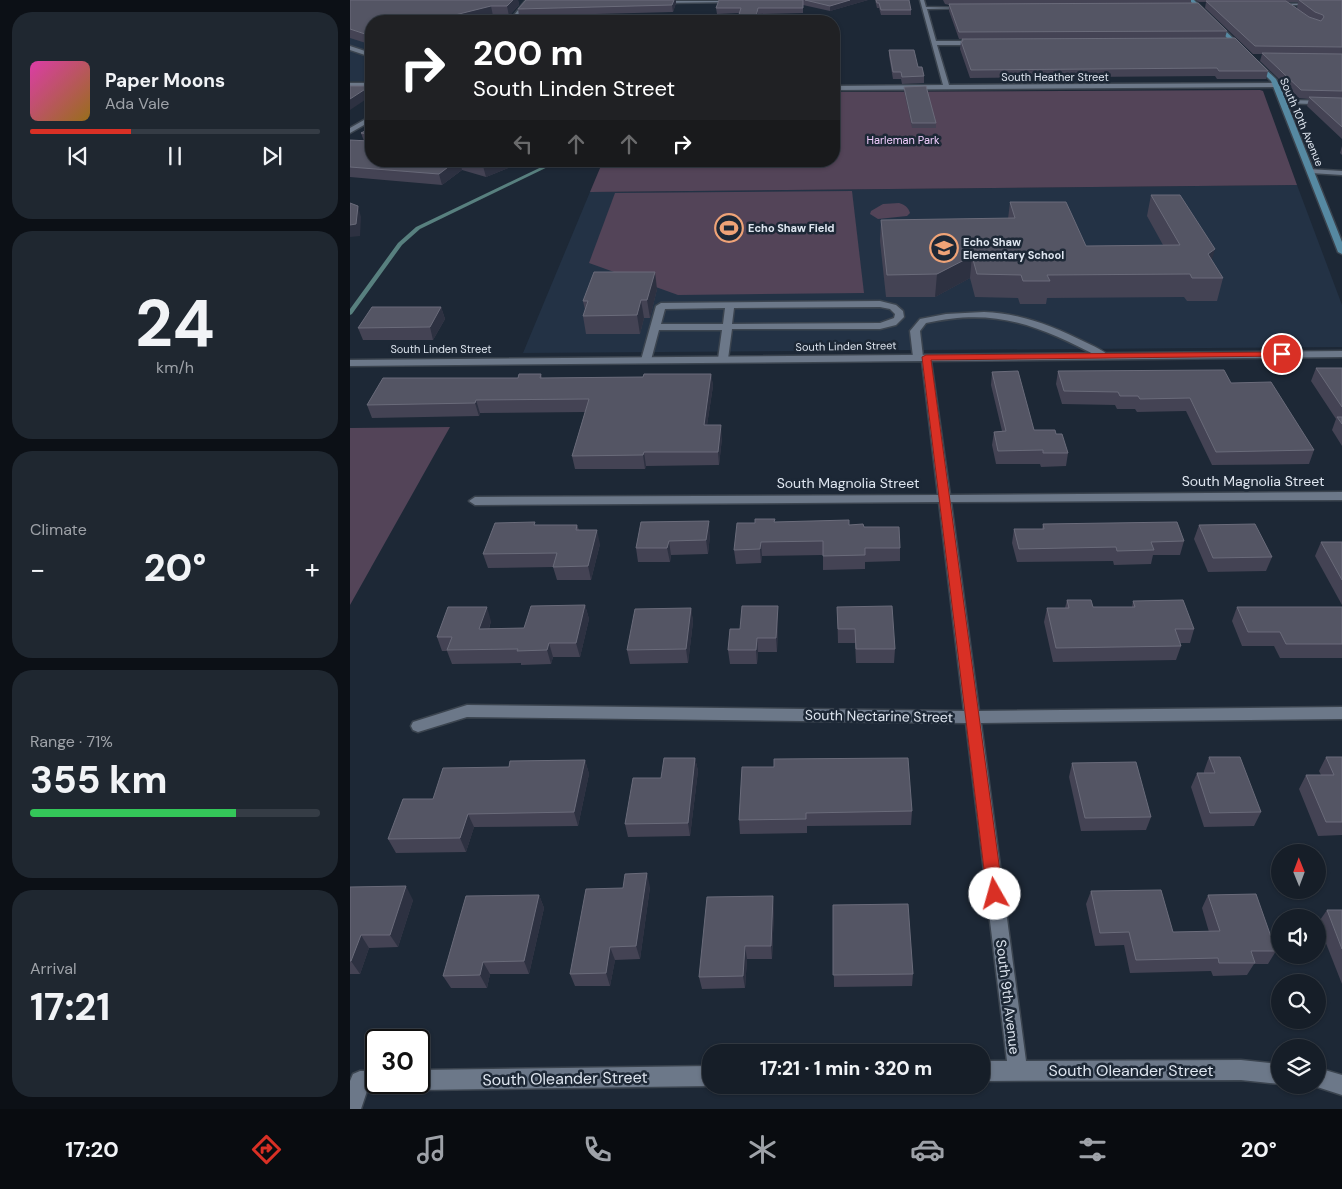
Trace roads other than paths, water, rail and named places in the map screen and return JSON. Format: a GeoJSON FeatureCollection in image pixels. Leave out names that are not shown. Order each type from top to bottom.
{"type":"FeatureCollection","features":[{"type":"Feature","properties":{"kind":"main road"},"geometry":{"type":"LineString","coordinates":[[1195,4],[1246,53]]}},
{"type":"Feature","properties":{"kind":"main road","name":"South 10th Avenue"},"geometry":{"type":"LineString","coordinates":[[1251,58],[1274,80],[1342,252]]}},
{"type":"Feature","properties":{"kind":"street"},"geometry":{"type":"LineString","coordinates":[[922,0],[946,88]]}},
{"type":"Feature","properties":{"kind":"street"},"geometry":{"type":"LineString","coordinates":[[516,15],[528,1]]}},
{"type":"Feature","properties":{"kind":"street"},"geometry":{"type":"LineString","coordinates":[[517,2],[537,2]]}},
{"type":"Feature","properties":{"kind":"street"},"geometry":{"type":"LineString","coordinates":[[657,2],[744,2]]}},
{"type":"Feature","properties":{"kind":"street"},"geometry":{"type":"LineString","coordinates":[[1269,5],[1342,2]]}},
{"type":"Feature","properties":{"kind":"street"},"geometry":{"type":"LineString","coordinates":[[1188,7],[1195,4],[1205,5]]}},
{"type":"Feature","properties":{"kind":"street"},"geometry":{"type":"LineString","coordinates":[[1287,5],[1293,9]]}},
{"type":"Feature","properties":{"kind":"street"},"geometry":{"type":"LineString","coordinates":[[924,8],[974,8]]}},
{"type":"Feature","properties":{"kind":"street"},"geometry":{"type":"LineString","coordinates":[[1224,42],[1234,42]]}},
{"type":"Feature","properties":{"kind":"street"},"geometry":{"type":"LineString","coordinates":[[934,43],[984,43]]}},
{"type":"Feature","properties":{"kind":"street"},"geometry":{"type":"LineString","coordinates":[[350,48],[365,53]]}},
{"type":"Feature","properties":{"kind":"street"},"geometry":{"type":"LineString","coordinates":[[1251,58],[1260,58]]}},
{"type":"Feature","properties":{"kind":"street"},"geometry":{"type":"LineString","coordinates":[[350,85],[365,85]]}},
{"type":"Feature","properties":{"kind":"street","name":"South Heather Street"},"geometry":{"type":"LineString","coordinates":[[840,88],[1276,85]]}},
{"type":"Feature","properties":{"kind":"street"},"geometry":{"type":"LineString","coordinates":[[1283,102],[1342,103]]}},
{"type":"Feature","properties":{"kind":"street"},"geometry":{"type":"LineString","coordinates":[[350,130],[365,121]]}},
{"type":"Feature","properties":{"kind":"street"},"geometry":{"type":"LineString","coordinates":[[1311,171],[1342,173]]}},
{"type":"Feature","properties":{"kind":"street"},"geometry":{"type":"LineString","coordinates":[[646,360],[655,327],[661,306],[880,304],[897,310],[900,317],[893,323],[880,326],[655,327]]}},
{"type":"Feature","properties":{"kind":"street"},"geometry":{"type":"LineString","coordinates":[[723,359],[730,305]]}},
{"type":"Feature","properties":{"kind":"street","name":"South 9th Avenue"},"geometry":{"type":"LineString","coordinates":[[1018,1071],[945,497],[922,357],[915,331],[923,320],[953,316],[1018,318],[1068,337],[1104,356]]}},
{"type":"Feature","properties":{"kind":"street","name":"South Linden Street"},"geometry":{"type":"LineString","coordinates":[[350,363],[1342,354]]}},
{"type":"Feature","properties":{"kind":"street","name":"South Magnolia Street"},"geometry":{"type":"LineString","coordinates":[[475,500],[1342,496]]}},
{"type":"Feature","properties":{"kind":"street","name":"South Nectarine Street"},"geometry":{"type":"LineString","coordinates":[[418,726],[467,711],[972,717],[1342,713]]}},
{"type":"Feature","properties":{"kind":"street","name":"South Oleander Street"},"geometry":{"type":"LineString","coordinates":[[990,1071],[1241,1070],[1271,1073]]}},
{"type":"Feature","properties":{"kind":"street","name":"South Oleander Street"},"geometry":{"type":"LineString","coordinates":[[430,1080],[702,1076]]}},
{"type":"Feature","properties":{"kind":"street"},"geometry":{"type":"LineString","coordinates":[[1326,1080],[1342,1085]]}},
{"type":"Feature","properties":{"kind":"street"},"geometry":{"type":"LineString","coordinates":[[351,1109],[365,1086]]}},
{"type":"Feature","properties":{"kind":"waterway"},"geometry":{"type":"LineString","coordinates":[[350,313],[400,244],[418,228],[545,167]]}},
{"type":"Feature","properties":{"kind":"place","name":"Echo Shaw Field"},"geometry":{"type":"Point","coordinates":[729,228]}},
{"type":"Feature","properties":{"kind":"place","name":"Echo Shaw Elementary School"},"geometry":{"type":"Point","coordinates":[944,248]}},
{"type":"Feature","properties":{"kind":"park label","name":"Harleman Park"},"geometry":{"type":"Point","coordinates":[903,140]}}]}
